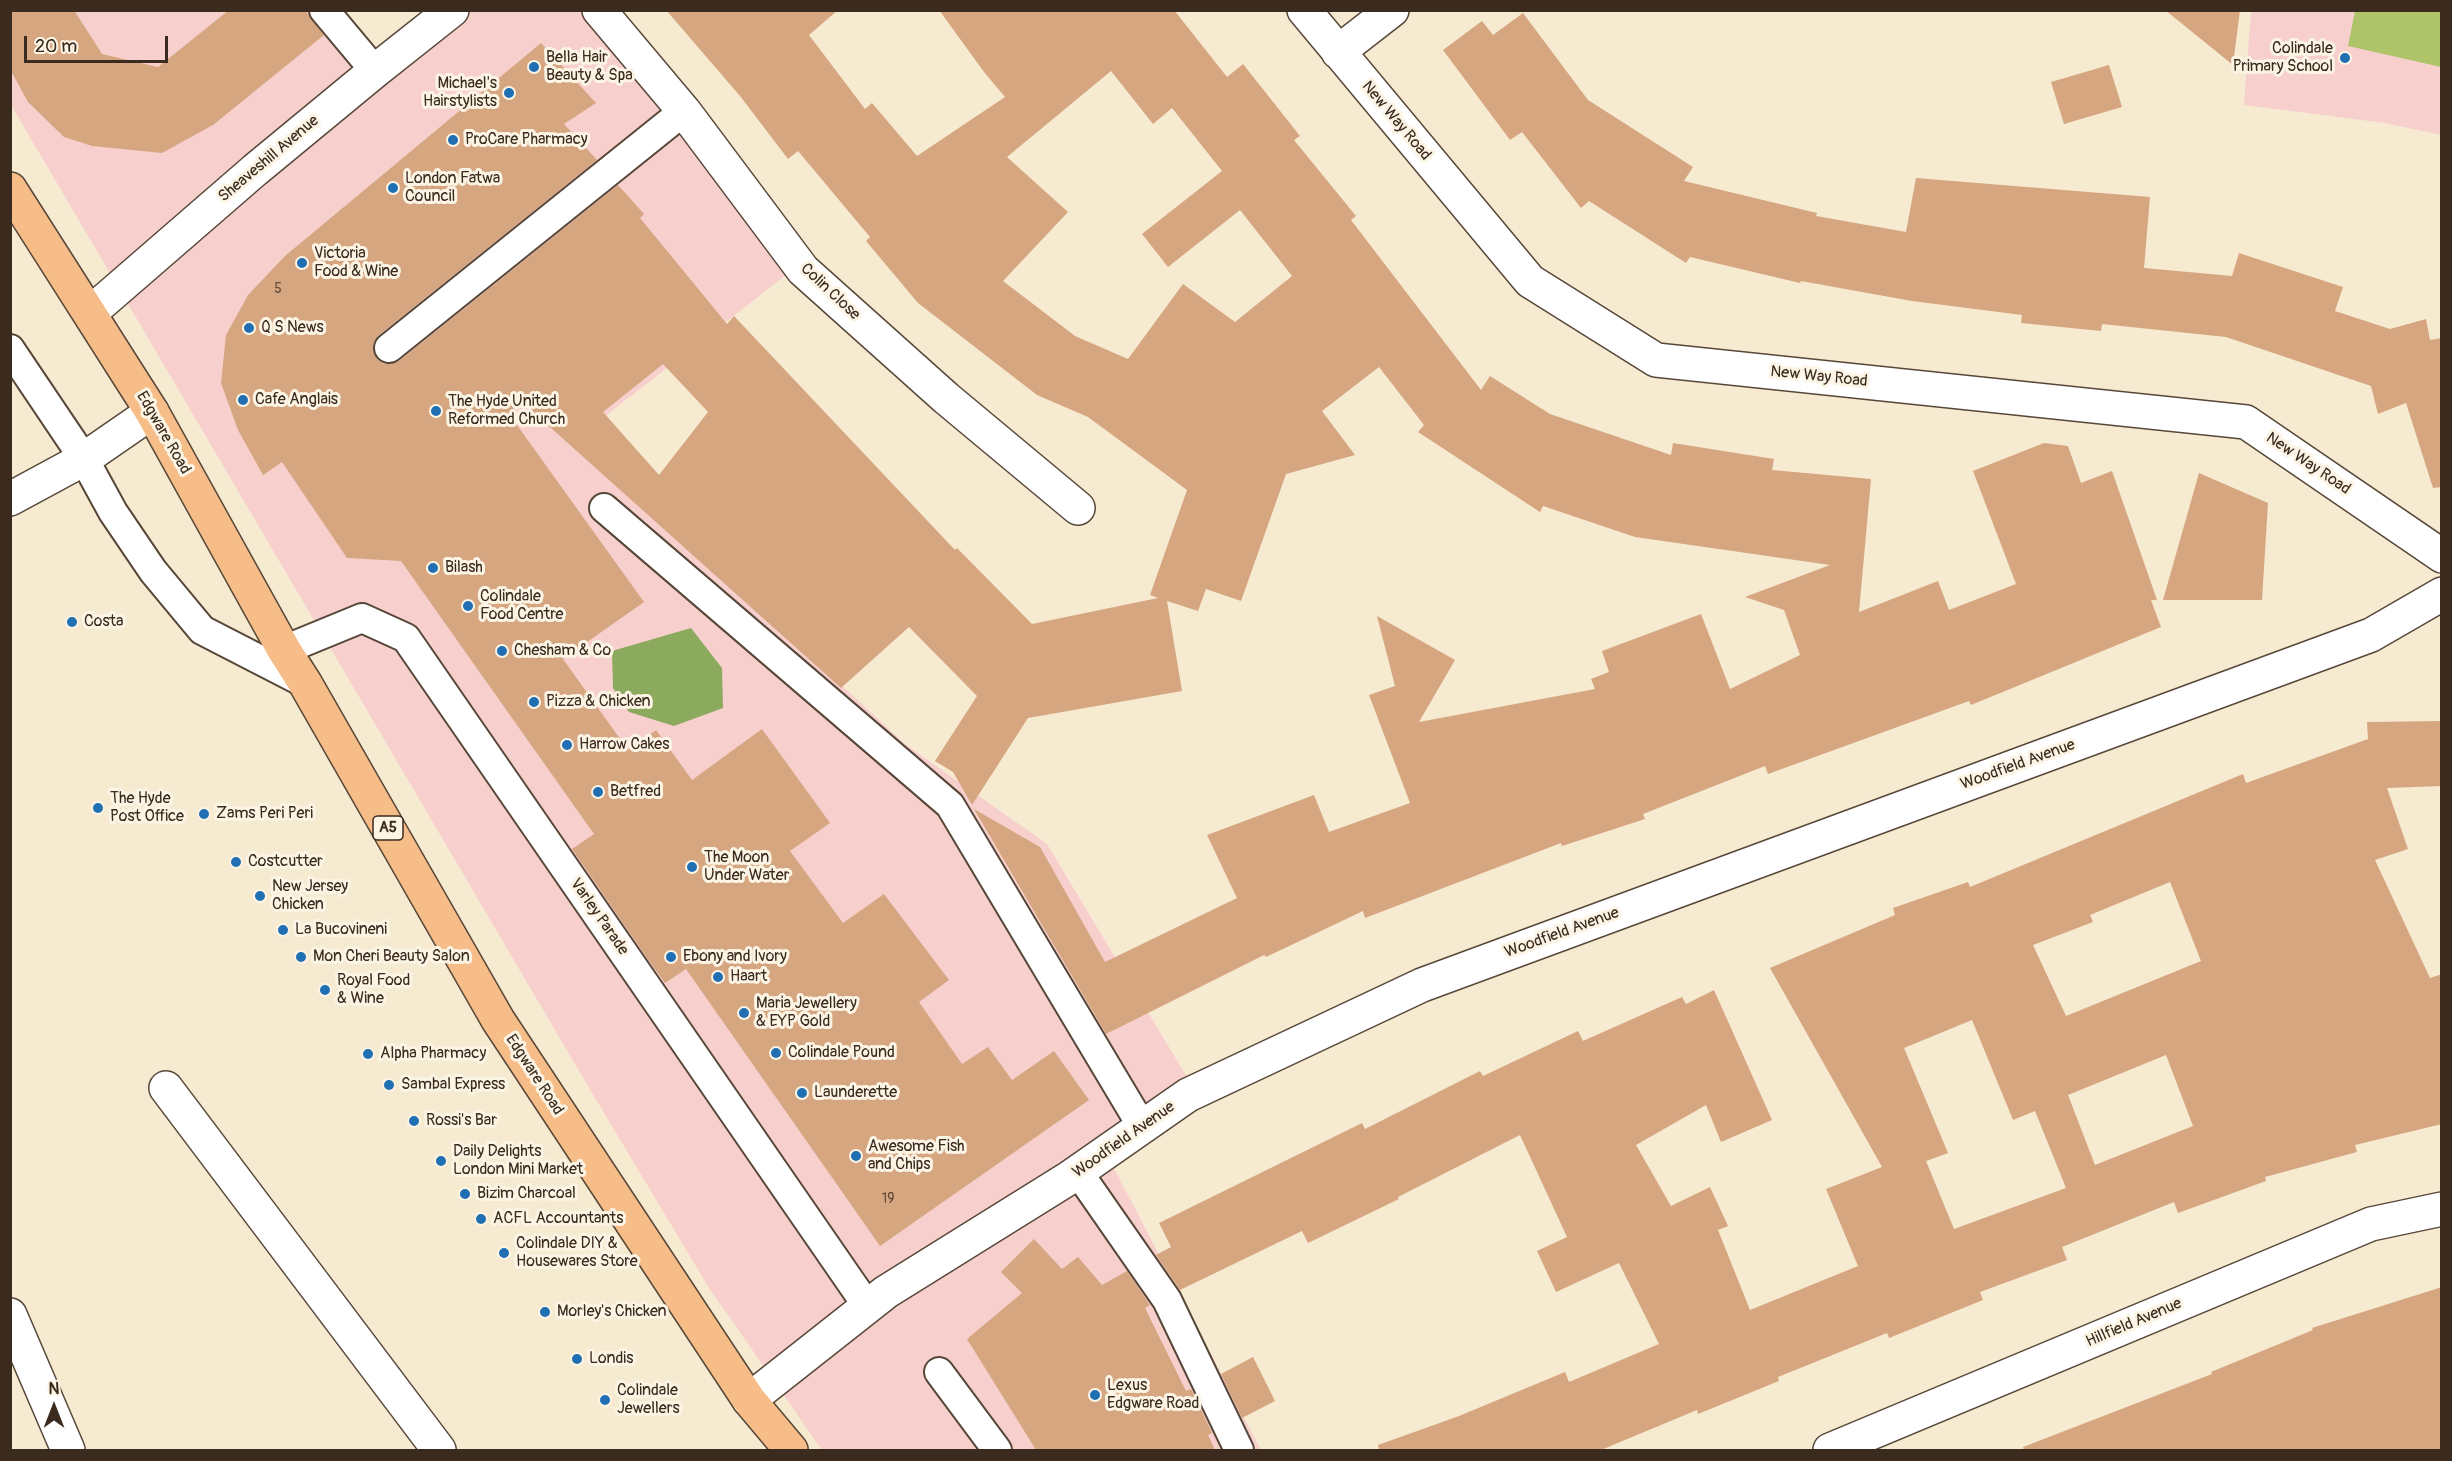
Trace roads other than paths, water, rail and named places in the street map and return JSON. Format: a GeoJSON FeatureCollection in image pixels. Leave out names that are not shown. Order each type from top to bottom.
{"type":"FeatureCollection","features":[{"type":"Feature","properties":{"kind":"main road","name":"Edgware Road"},"geometry":{"type":"LineString","coordinates":[[10,189],[152,412],[284,650],[498,1020],[749,1400],[791,1450]]}},
{"type":"Feature","properties":{"kind":"street","name":"Sheaveshill Avenue"},"geometry":{"type":"LineString","coordinates":[[90,313],[375,70],[452,10]]}},
{"type":"Feature","properties":{"kind":"street","name":"Colin Close"},"geometry":{"type":"LineString","coordinates":[[598,10],[684,111],[803,270],[946,398],[1078,508]]}},
{"type":"Feature","properties":{"kind":"street","name":"New Way Road"},"geometry":{"type":"LineString","coordinates":[[1304,10],[1530,281],[1656,360],[2246,422],[2442,556]]}},
{"type":"Feature","properties":{"kind":"street"},"geometry":{"type":"LineString","coordinates":[[1338,52],[1392,10]]}},
{"type":"Feature","properties":{"kind":"street"},"geometry":{"type":"LineString","coordinates":[[10,499],[84,459],[152,412]]}},
{"type":"Feature","properties":{"kind":"street","name":"Woodfield Avenue"},"geometry":{"type":"LineString","coordinates":[[749,1400],[886,1292],[1078,1172],[1188,1095],[1422,985],[2371,635],[2442,594]]}},
{"type":"Feature","properties":{"kind":"street"},"geometry":{"type":"LineString","coordinates":[[166,1088],[439,1450]]}},
{"type":"Feature","properties":{"kind":"street","name":"Hillfield Avenue"},"geometry":{"type":"LineString","coordinates":[[1830,1450],[2371,1224],[2442,1209]]}},
{"type":"Feature","properties":{"kind":"street"},"geometry":{"type":"LineString","coordinates":[[10,1315],[68,1450]]}},
{"type":"Feature","properties":{"kind":"lane"},"geometry":{"type":"LineString","coordinates":[[324,10],[375,70]]}},
{"type":"Feature","properties":{"kind":"lane"},"geometry":{"type":"LineString","coordinates":[[389,348],[684,111]]}},
{"type":"Feature","properties":{"kind":"lane"},"geometry":{"type":"LineString","coordinates":[[10,349],[84,459],[113,512],[153,571],[202,630],[305,683]]}},
{"type":"Feature","properties":{"kind":"lane"},"geometry":{"type":"LineString","coordinates":[[604,508],[950,805],[1143,1128]]}},
{"type":"Feature","properties":{"kind":"lane","name":"Varley Parade"},"geometry":{"type":"LineString","coordinates":[[284,650],[362,618],[406,638],[868,1307]]}},
{"type":"Feature","properties":{"kind":"lane"},"geometry":{"type":"LineString","coordinates":[[1078,1172],[1167,1300],[1239,1450]]}},
{"type":"Feature","properties":{"kind":"lane"},"geometry":{"type":"LineString","coordinates":[[939,1372],[997,1450]]}},
{"type":"Feature","properties":{"kind":"place","name":"Colindale Primary School"},"geometry":{"type":"Point","coordinates":[2345,58]}},
{"type":"Feature","properties":{"kind":"place","name":"Bella Hair Beauty & Spa"},"geometry":{"type":"Point","coordinates":[534,67]}},
{"type":"Feature","properties":{"kind":"place","name":"Michael's Hairstylists"},"geometry":{"type":"Point","coordinates":[509,93]}},
{"type":"Feature","properties":{"kind":"place","name":"ProCare Pharmacy"},"geometry":{"type":"Point","coordinates":[453,140]}},
{"type":"Feature","properties":{"kind":"place","name":"London Fatwa Council"},"geometry":{"type":"Point","coordinates":[393,188]}},
{"type":"Feature","properties":{"kind":"place","name":"Victoria Food & Wine"},"geometry":{"type":"Point","coordinates":[302,263]}},
{"type":"Feature","properties":{"kind":"place","name":"Q S News"},"geometry":{"type":"Point","coordinates":[249,328]}},
{"type":"Feature","properties":{"kind":"place","name":"Cafe Anglais"},"geometry":{"type":"Point","coordinates":[243,400]}},
{"type":"Feature","properties":{"kind":"place","name":"The Hyde United Reformed Church"},"geometry":{"type":"Point","coordinates":[436,411]}},
{"type":"Feature","properties":{"kind":"place","name":"Bilash"},"geometry":{"type":"Point","coordinates":[433,568]}},
{"type":"Feature","properties":{"kind":"place","name":"Colindale Food Centre"},"geometry":{"type":"Point","coordinates":[468,606]}},
{"type":"Feature","properties":{"kind":"place","name":"Costa"},"geometry":{"type":"Point","coordinates":[72,622]}},
{"type":"Feature","properties":{"kind":"place","name":"Chesham & Co"},"geometry":{"type":"Point","coordinates":[502,651]}},
{"type":"Feature","properties":{"kind":"place","name":"Pizza & Chicken"},"geometry":{"type":"Point","coordinates":[534,702]}},
{"type":"Feature","properties":{"kind":"place","name":"Harrow Cakes"},"geometry":{"type":"Point","coordinates":[567,745]}},
{"type":"Feature","properties":{"kind":"place","name":"Betfred"},"geometry":{"type":"Point","coordinates":[598,792]}},
{"type":"Feature","properties":{"kind":"place","name":"The Hyde Post Office"},"geometry":{"type":"Point","coordinates":[98,808]}},
{"type":"Feature","properties":{"kind":"place","name":"Zams Peri Peri"},"geometry":{"type":"Point","coordinates":[204,814]}},
{"type":"Feature","properties":{"kind":"place","name":"Costcutter"},"geometry":{"type":"Point","coordinates":[236,862]}},
{"type":"Feature","properties":{"kind":"place","name":"The Moon Under Water"},"geometry":{"type":"Point","coordinates":[692,867]}},
{"type":"Feature","properties":{"kind":"place","name":"New Jersey Chicken"},"geometry":{"type":"Point","coordinates":[260,896]}},
{"type":"Feature","properties":{"kind":"place","name":"La Bucovineni"},"geometry":{"type":"Point","coordinates":[283,930]}},
{"type":"Feature","properties":{"kind":"place","name":"Mon Cheri Beauty Salon"},"geometry":{"type":"Point","coordinates":[301,957]}},
{"type":"Feature","properties":{"kind":"place","name":"Ebony and Ivory"},"geometry":{"type":"Point","coordinates":[671,957]}},
{"type":"Feature","properties":{"kind":"place","name":"Haart"},"geometry":{"type":"Point","coordinates":[718,977]}},
{"type":"Feature","properties":{"kind":"place","name":"Royal Food & Wine"},"geometry":{"type":"Point","coordinates":[325,990]}},
{"type":"Feature","properties":{"kind":"place","name":"Maria Jewellery & EYP Gold"},"geometry":{"type":"Point","coordinates":[744,1013]}},
{"type":"Feature","properties":{"kind":"place","name":"Colindale Pound"},"geometry":{"type":"Point","coordinates":[776,1053]}},
{"type":"Feature","properties":{"kind":"place","name":"Alpha Pharmacy"},"geometry":{"type":"Point","coordinates":[368,1054]}},
{"type":"Feature","properties":{"kind":"place","name":"Sambal Express"},"geometry":{"type":"Point","coordinates":[389,1085]}},
{"type":"Feature","properties":{"kind":"place","name":"Launderette"},"geometry":{"type":"Point","coordinates":[802,1093]}},
{"type":"Feature","properties":{"kind":"place","name":"Rossi's Bar"},"geometry":{"type":"Point","coordinates":[414,1121]}},
{"type":"Feature","properties":{"kind":"place","name":"Awesome Fish and Chips"},"geometry":{"type":"Point","coordinates":[856,1156]}},
{"type":"Feature","properties":{"kind":"place","name":"Daily Delights London Mini Market"},"geometry":{"type":"Point","coordinates":[441,1161]}},
{"type":"Feature","properties":{"kind":"place","name":"Bizim Charcoal"},"geometry":{"type":"Point","coordinates":[465,1194]}},
{"type":"Feature","properties":{"kind":"place","name":"ACFL Accountants"},"geometry":{"type":"Point","coordinates":[481,1219]}},
{"type":"Feature","properties":{"kind":"place","name":"Colindale DIY & Housewares Store"},"geometry":{"type":"Point","coordinates":[504,1253]}},
{"type":"Feature","properties":{"kind":"place","name":"Morley's Chicken"},"geometry":{"type":"Point","coordinates":[545,1312]}},
{"type":"Feature","properties":{"kind":"place","name":"Londis"},"geometry":{"type":"Point","coordinates":[577,1359]}},
{"type":"Feature","properties":{"kind":"place","name":"Lexus Edgware Road"},"geometry":{"type":"Point","coordinates":[1095,1395]}},
{"type":"Feature","properties":{"kind":"place","name":"Colindale Jewellers"},"geometry":{"type":"Point","coordinates":[605,1400]}}]}
